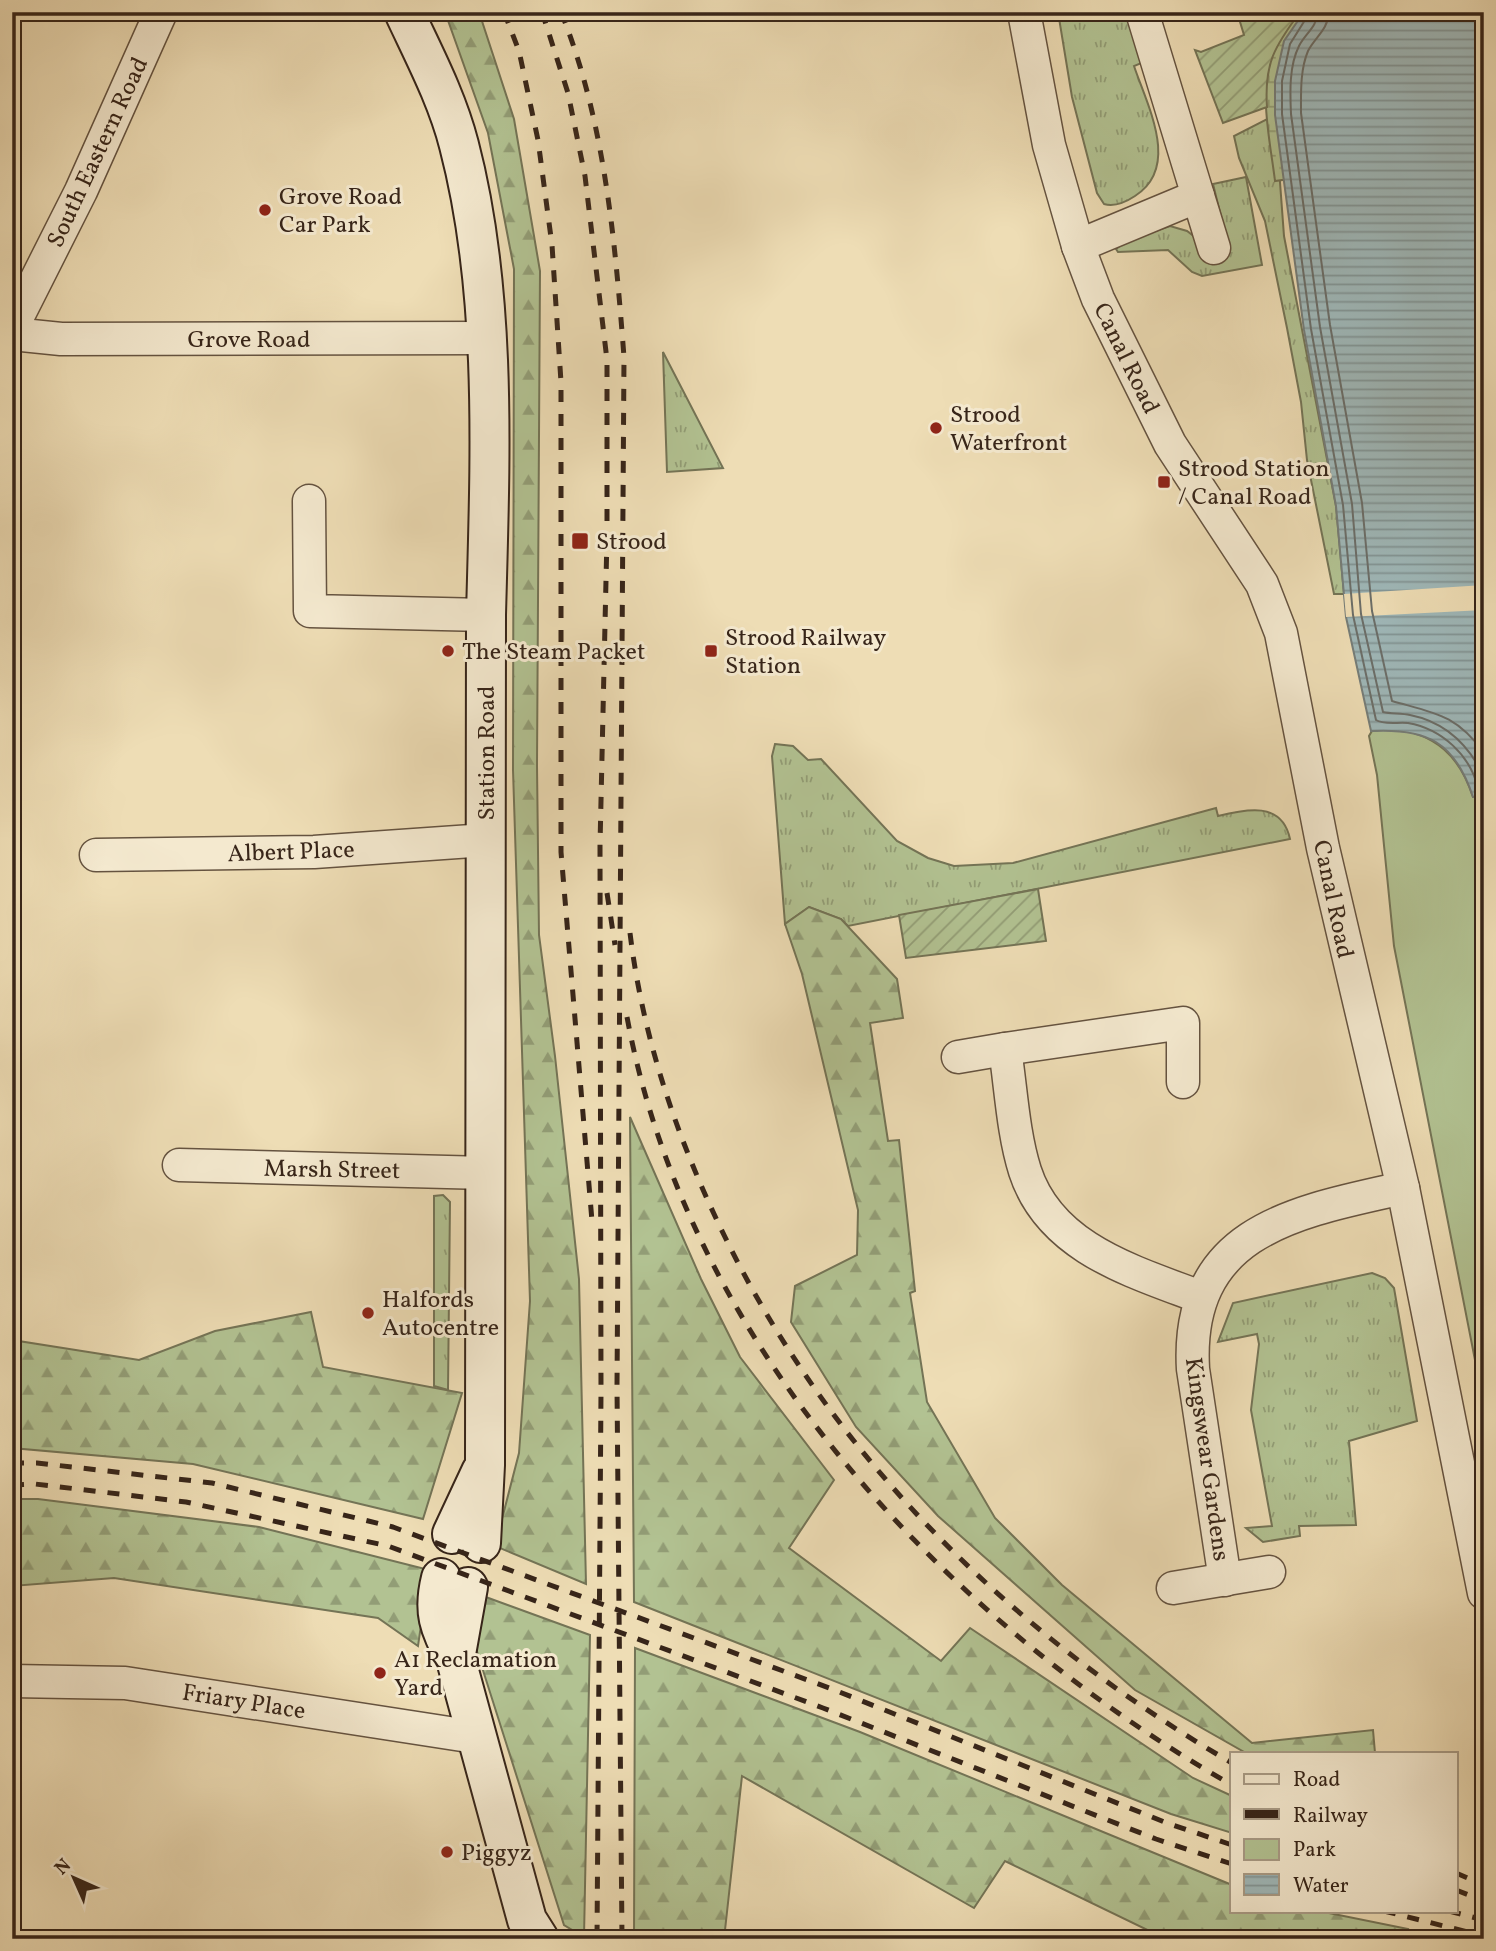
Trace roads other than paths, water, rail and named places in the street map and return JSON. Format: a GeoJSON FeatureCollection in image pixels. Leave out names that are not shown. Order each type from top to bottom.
{"type":"FeatureCollection","features":[{"type":"Feature","properties":{"kind":"main road","name":"Station Road"},"geometry":{"type":"LineString","coordinates":[[404,12],[446,105],[462,157],[473,202],[486,338],[489,503],[486,615],[485,1465],[467,1538]]}},
{"type":"Feature","properties":{"kind":"main road"},"geometry":{"type":"LineString","coordinates":[[454,1582],[435,1600],[438,1622],[456,1660],[475,1737],[512,1856],[528,1933]]}},
{"type":"Feature","properties":{"kind":"street","name":"South Eastern Road"},"geometry":{"type":"LineString","coordinates":[[12,328],[81,191],[161,12]]}},
{"type":"Feature","properties":{"kind":"street","name":"Canal Road"},"geometry":{"type":"LineString","coordinates":[[1024,12],[1049,145],[1078,246],[1104,312],[1146,401],[1198,489],[1251,565],[1278,623],[1348,962],[1403,1188],[1484,1593]]}},
{"type":"Feature","properties":{"kind":"street"},"geometry":{"type":"LineString","coordinates":[[1142,12],[1214,248]]}},
{"type":"Feature","properties":{"kind":"street"},"geometry":{"type":"LineString","coordinates":[[1078,246],[1198,195]]}},
{"type":"Feature","properties":{"kind":"street","name":"Grove Road"},"geometry":{"type":"LineString","coordinates":[[12,334],[73,340],[486,338]]}},
{"type":"Feature","properties":{"kind":"street"},"geometry":{"type":"LineString","coordinates":[[309,501],[310,611],[486,615]]}},
{"type":"Feature","properties":{"kind":"street","name":"Albert Place"},"geometry":{"type":"LineString","coordinates":[[96,855],[314,852],[486,840]]}},
{"type":"Feature","properties":{"kind":"street"},"geometry":{"type":"LineString","coordinates":[[958,1057],[1183,1023],[1183,1082]]}},
{"type":"Feature","properties":{"kind":"street"},"geometry":{"type":"LineString","coordinates":[[1005,1049],[1023,1163],[1029,1181],[1044,1207],[1074,1240],[1091,1251],[1200,1297]]}},
{"type":"Feature","properties":{"kind":"street","name":"Marsh Street"},"geometry":{"type":"LineString","coordinates":[[179,1166],[486,1173]]}},
{"type":"Feature","properties":{"kind":"street","name":"Kingswear Gardens"},"geometry":{"type":"LineString","coordinates":[[1225,1580],[1193,1370],[1194,1335],[1200,1297],[1235,1252],[1273,1225],[1312,1208],[1403,1188]]}},
{"type":"Feature","properties":{"kind":"street","name":"Kingswear Gardens"},"geometry":{"type":"LineString","coordinates":[[1173,1588],[1269,1573]]}},
{"type":"Feature","properties":{"kind":"street","name":"Friary Place"},"geometry":{"type":"LineString","coordinates":[[12,1681],[125,1683],[475,1737]]}},
{"type":"Feature","properties":{"kind":"water"},"geometry":{"type":"Polygon","coordinates":[[[1304,12],[1484,12],[1484,797],[1473,797],[1457,763],[1448,751],[1436,742],[1408,732],[1371,731],[1346,617],[1336,506],[1304,330],[1275,115],[1275,81],[1284,41],[1304,12]]]}},
{"type":"Feature","properties":{"kind":"railway"},"geometry":{"type":"LineString","coordinates":[[504,12],[519,51],[538,140],[552,245],[561,382],[561,852],[592,1221]]}},
{"type":"Feature","properties":{"kind":"railway"},"geometry":{"type":"LineString","coordinates":[[542,12],[568,93],[585,176],[607,360],[607,536],[600,845],[601,1392],[597,1939]]}},
{"type":"Feature","properties":{"kind":"railway"},"geometry":{"type":"LineString","coordinates":[[561,12],[576,53],[598,138],[612,226],[624,357],[617,1387],[622,1939]]}},
{"type":"Feature","properties":{"kind":"railway"},"geometry":{"type":"LineString","coordinates":[[607,893],[615,945]]}},
{"type":"Feature","properties":{"kind":"railway"},"geometry":{"type":"LineString","coordinates":[[630,933],[653,1051],[692,1164],[725,1237],[770,1319],[820,1397],[877,1469],[939,1538],[1006,1601],[1078,1660],[1153,1714],[1230,1762]]}},
{"type":"Feature","properties":{"kind":"railway"},"geometry":{"type":"LineString","coordinates":[[627,1017],[659,1138],[707,1254],[771,1363],[846,1464],[932,1558],[1027,1643],[1127,1719],[1230,1784]]}},
{"type":"Feature","properties":{"kind":"railway"},"geometry":{"type":"LineString","coordinates":[[12,1463],[37,1463],[212,1483],[393,1527],[832,1689],[1167,1823],[1230,1844]]}},
{"type":"Feature","properties":{"kind":"railway"},"geometry":{"type":"LineString","coordinates":[[12,1485],[35,1484],[186,1502],[388,1546],[823,1708],[1156,1839],[1230,1863]]}},
{"type":"Feature","properties":{"kind":"railway"},"geometry":{"type":"LineString","coordinates":[[1458,1874],[1484,1885]]}},
{"type":"Feature","properties":{"kind":"railway"},"geometry":{"type":"LineString","coordinates":[[1458,1891],[1484,1901]]}},
{"type":"Feature","properties":{"kind":"railway"},"geometry":{"type":"LineString","coordinates":[[1388,1912],[1484,1936]]}},
{"type":"Feature","properties":{"kind":"railway"},"geometry":{"type":"LineString","coordinates":[[1453,1912],[1484,1920]]}},
{"type":"Feature","properties":{"kind":"place","name":"Grove Road Car Park"},"geometry":{"type":"Point","coordinates":[265,210]}},
{"type":"Feature","properties":{"kind":"place","name":"Strood Waterfront"},"geometry":{"type":"Point","coordinates":[936,428]}},
{"type":"Feature","properties":{"kind":"place","name":"Strood Station / Canal Road"},"geometry":{"type":"Point","coordinates":[1164,482]}},
{"type":"Feature","properties":{"kind":"place","name":"Strood"},"geometry":{"type":"Point","coordinates":[580,541]}},
{"type":"Feature","properties":{"kind":"place","name":"The Steam Packet"},"geometry":{"type":"Point","coordinates":[448,651]}},
{"type":"Feature","properties":{"kind":"place","name":"Strood Railway Station"},"geometry":{"type":"Point","coordinates":[711,651]}},
{"type":"Feature","properties":{"kind":"place","name":"Halfords Autocentre"},"geometry":{"type":"Point","coordinates":[368,1313]}},
{"type":"Feature","properties":{"kind":"place","name":"A1 Reclamation Yard"},"geometry":{"type":"Point","coordinates":[380,1673]}},
{"type":"Feature","properties":{"kind":"place","name":"Piggyz"},"geometry":{"type":"Point","coordinates":[447,1852]}}]}
